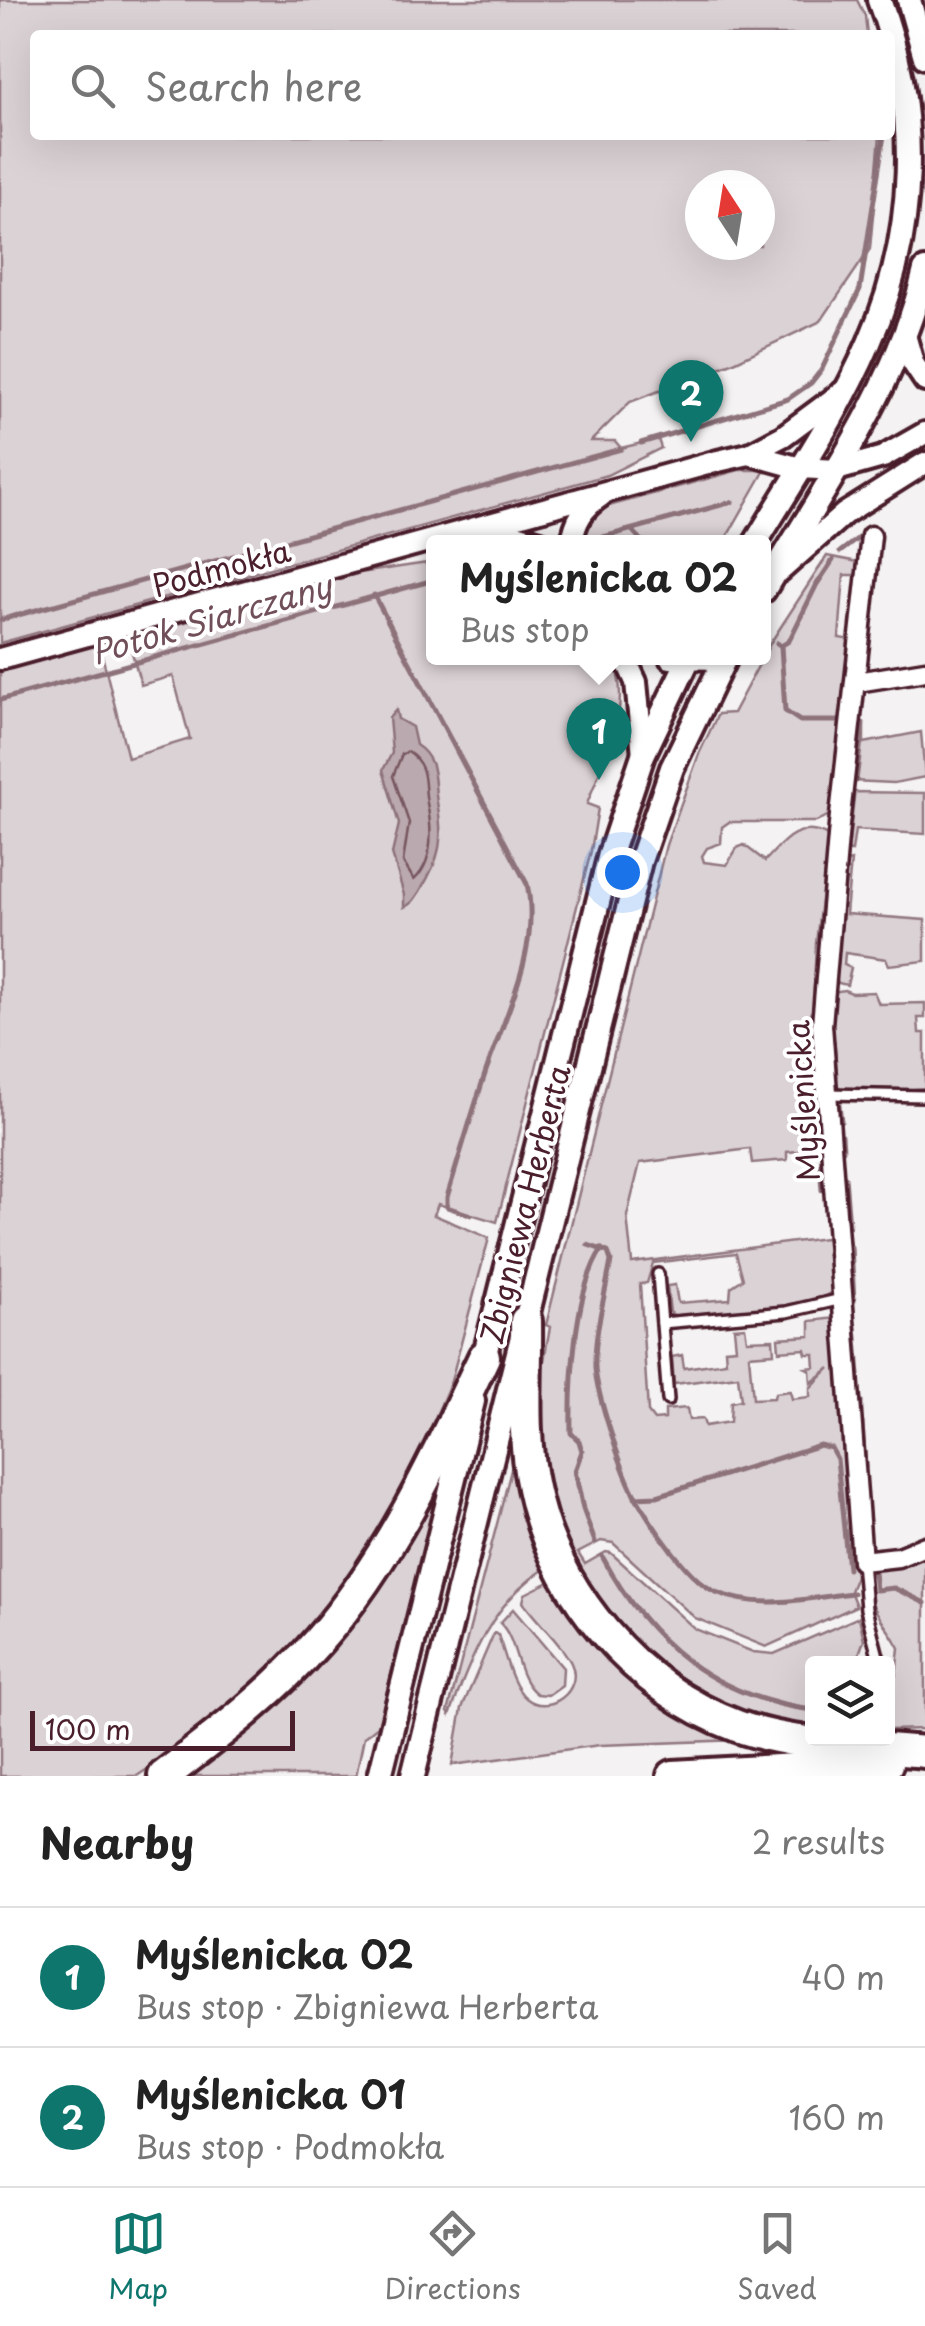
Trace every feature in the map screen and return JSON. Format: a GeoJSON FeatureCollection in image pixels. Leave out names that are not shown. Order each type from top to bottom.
{"type":"FeatureCollection","features":[{"type":"Feature","properties":{"kind":"highway"},"geometry":{"type":"LineString","coordinates":[[526,1321],[528,1448],[536,1502],[568,1582],[610,1638],[665,1686],[737,1726],[772,1736],[925,1752]]}},
{"type":"Feature","properties":{"kind":"highway"},"geometry":{"type":"LineString","coordinates":[[164,1776],[246,1714],[320,1640],[362,1584],[427,1476],[484,1357]]}},
{"type":"Feature","properties":{"kind":"highway"},"geometry":{"type":"LineString","coordinates":[[673,1776],[925,1762]]}},
{"type":"Feature","properties":{"kind":"main road"},"geometry":{"type":"LineString","coordinates":[[879,0],[889,30]]}},
{"type":"Feature","properties":{"kind":"main road"},"geometry":{"type":"LineString","coordinates":[[908,0],[925,57]]}},
{"type":"Feature","properties":{"kind":"main road"},"geometry":{"type":"LineString","coordinates":[[760,535],[847,389],[892,283],[906,201],[906,112],[895,48]]}},
{"type":"Feature","properties":{"kind":"main road"},"geometry":{"type":"LineString","coordinates":[[771,577],[837,470],[882,386],[905,336],[925,270]]}},
{"type":"Feature","properties":{"kind":"main road","name":"Zbigniewa Herberta"},"geometry":{"type":"LineString","coordinates":[[380,1776],[597,902],[643,755],[685,665]]}},
{"type":"Feature","properties":{"kind":"main road","name":"Zbigniewa Herberta"},"geometry":{"type":"LineString","coordinates":[[412,1776],[640,861],[672,768],[721,665]]}},
{"type":"Feature","properties":{"kind":"street"},"geometry":{"type":"LineString","coordinates":[[905,336],[913,363],[925,381]]}},
{"type":"Feature","properties":{"kind":"street"},"geometry":{"type":"LineString","coordinates":[[749,454],[783,436],[847,389]]}},
{"type":"Feature","properties":{"kind":"street","name":"Podmokła"},"geometry":{"type":"LineString","coordinates":[[448,535],[749,454],[800,468],[837,470],[883,457],[925,433]]}},
{"type":"Feature","properties":{"kind":"street"},"geometry":{"type":"LineString","coordinates":[[771,580],[844,514],[925,463]]}},
{"type":"Feature","properties":{"kind":"street"},"geometry":{"type":"LineString","coordinates":[[573,535],[574,524],[588,504],[611,489]]}},
{"type":"Feature","properties":{"kind":"street","name":"Podmokła"},"geometry":{"type":"LineString","coordinates":[[459,532],[509,535]]}},
{"type":"Feature","properties":{"kind":"street","name":"Myślenicka"},"geometry":{"type":"LineString","coordinates":[[862,1562],[822,1025],[871,536]]}},
{"type":"Feature","properties":{"kind":"street","name":"Podmokła"},"geometry":{"type":"LineString","coordinates":[[0,658],[426,541]]}},
{"type":"Feature","properties":{"kind":"street"},"geometry":{"type":"LineString","coordinates":[[628,665],[636,682],[643,755]]}},
{"type":"Feature","properties":{"kind":"street"},"geometry":{"type":"LineString","coordinates":[[857,682],[925,671]]}},
{"type":"Feature","properties":{"kind":"street"},"geometry":{"type":"LineString","coordinates":[[862,1562],[898,1557],[925,1546]]}},
{"type":"Feature","properties":{"kind":"lane"},"geometry":{"type":"LineString","coordinates":[[828,1094],[925,1096]]}},
{"type":"Feature","properties":{"kind":"lane"},"geometry":{"type":"LineString","coordinates":[[658,1274],[668,1400]]}},
{"type":"Feature","properties":{"kind":"lane"},"geometry":{"type":"LineString","coordinates":[[662,1323],[786,1312],[842,1298]]}},
{"type":"Feature","properties":{"kind":"lane","name":"Myślenicka"},"geometry":{"type":"LineString","coordinates":[[862,1562],[866,1609],[878,1656]]}},
{"type":"Feature","properties":{"kind":"shaded area"},"geometry":{"type":"Polygon","coordinates":[[[0,0],[857,0],[866,30],[30,30],[30,140],[880,140],[870,249],[821,321],[732,363],[630,402],[591,441],[615,441],[621,448],[658,439],[661,448],[607,475],[0,643],[0,0]]]}},
{"type":"Feature","properties":{"kind":"shaded area"},"geometry":{"type":"Polygon","coordinates":[[[739,470],[765,470],[728,535],[584,535],[591,521],[609,506],[739,470]]]}},
{"type":"Feature","properties":{"kind":"shaded area"},"geometry":{"type":"Polygon","coordinates":[[[827,556],[858,562],[857,575],[844,575],[839,638],[852,640],[845,711],[841,712],[838,730],[842,732],[831,814],[816,822],[729,822],[722,827],[721,843],[707,848],[702,856],[704,862],[727,865],[737,848],[744,845],[765,861],[799,832],[826,835],[813,1009],[805,1023],[815,1045],[823,1149],[787,1152],[787,1160],[752,1163],[750,1149],[640,1163],[627,1216],[632,1263],[825,1238],[830,1241],[834,1290],[806,1301],[760,1309],[675,1316],[670,1312],[667,1286],[675,1285],[678,1303],[730,1299],[731,1287],[743,1279],[736,1253],[653,1263],[647,1283],[640,1284],[648,1412],[654,1420],[665,1419],[665,1410],[687,1408],[689,1420],[703,1419],[705,1426],[730,1422],[731,1402],[741,1400],[738,1376],[674,1384],[672,1357],[682,1355],[684,1368],[726,1362],[725,1349],[736,1348],[734,1328],[745,1327],[747,1340],[773,1339],[774,1353],[749,1355],[753,1399],[774,1398],[775,1393],[790,1391],[792,1399],[810,1397],[810,1388],[830,1368],[811,1383],[810,1370],[806,1368],[815,1367],[814,1354],[806,1354],[805,1349],[779,1351],[778,1338],[810,1336],[810,1321],[836,1318],[844,1462],[856,1576],[850,1591],[856,1606],[766,1647],[695,1618],[613,1543],[601,1541],[578,1553],[585,1564],[611,1553],[695,1629],[753,1652],[774,1654],[859,1617],[864,1640],[860,1656],[805,1656],[805,1726],[759,1716],[711,1697],[668,1671],[631,1638],[599,1600],[573,1556],[554,1508],[540,1440],[539,1407],[550,1327],[546,1325],[666,845],[718,714],[733,713],[759,665],[771,665],[771,642],[827,556]]]}},
{"type":"Feature","properties":{"kind":"shaded area"},"geometry":{"type":"Polygon","coordinates":[[[426,563],[426,665],[614,665],[618,675],[619,712],[587,804],[598,808],[591,851],[497,1222],[438,1204],[434,1215],[489,1238],[451,1381],[400,1499],[355,1573],[273,1667],[205,1730],[137,1776],[0,1776],[0,671],[99,643],[128,758],[190,739],[173,676],[141,685],[128,638],[360,573],[426,563]]]}},
{"type":"Feature","properties":{"kind":"shaded area"},"geometry":{"type":"Polygon","coordinates":[[[864,727],[864,743],[921,732],[925,777],[894,783],[852,781],[859,728],[864,727]]]}},
{"type":"Feature","properties":{"kind":"shaded area"},"geometry":{"type":"Polygon","coordinates":[[[851,792],[925,793],[925,834],[855,830],[852,851],[843,850],[851,792]]]}},
{"type":"Feature","properties":{"kind":"shaded area"},"geometry":{"type":"Polygon","coordinates":[[[851,861],[846,914],[925,920],[925,961],[889,965],[886,959],[845,953],[844,965],[851,968],[847,985],[830,981],[842,863],[851,861]]]}},
{"type":"Feature","properties":{"kind":"shaded area"},"geometry":{"type":"Polygon","coordinates":[[[833,992],[874,992],[879,1004],[925,1003],[925,1018],[918,1018],[919,1033],[925,1033],[925,1088],[865,1092],[833,1084],[833,992]]]}},
{"type":"Feature","properties":{"kind":"shaded area"},"geometry":{"type":"Polygon","coordinates":[[[449,1446],[378,1726],[364,1737],[356,1776],[175,1776],[245,1725],[449,1446]]]}},
{"type":"Feature","properties":{"kind":"shaded area"},"geometry":{"type":"Polygon","coordinates":[[[517,1447],[557,1578],[739,1740],[600,1745],[452,1765],[462,1708],[494,1633],[516,1686],[526,1698],[535,1703],[554,1702],[573,1683],[571,1663],[523,1602],[525,1594],[549,1582],[543,1570],[509,1599],[496,1616],[475,1653],[450,1715],[448,1712],[517,1447]]]}},
{"type":"Feature","properties":{"kind":"shaded area"},"geometry":{"type":"Polygon","coordinates":[[[925,1554],[925,1729],[895,1730],[899,1648],[870,1598],[870,1577],[877,1566],[925,1554]]]}},
{"type":"Feature","properties":{"kind":"shaded area"},"geometry":{"type":"Polygon","coordinates":[[[513,1609],[563,1668],[562,1685],[548,1695],[537,1694],[530,1687],[500,1623],[513,1609]]]}},
{"type":"Feature","properties":{"kind":"water"},"geometry":{"type":"Polygon","coordinates":[[[396,710],[398,719],[412,727],[416,745],[431,763],[440,827],[439,848],[432,868],[415,899],[404,907],[392,854],[399,824],[383,770],[392,753],[389,718],[396,710]]]}},
{"type":"Feature","properties":{"kind":"waterway"},"geometry":{"type":"LineString","coordinates":[[641,443],[788,399],[811,383],[822,369],[860,289],[883,140]]}},
{"type":"Feature","properties":{"kind":"waterway"},"geometry":{"type":"LineString","coordinates":[[0,620],[621,449]]}},
{"type":"Feature","properties":{"kind":"waterway","name":"Potok Siarczany"},"geometry":{"type":"LineString","coordinates":[[611,535],[732,502]]}},
{"type":"Feature","properties":{"kind":"waterway"},"geometry":{"type":"LineString","coordinates":[[632,530],[637,535]]}},
{"type":"Feature","properties":{"kind":"waterway"},"geometry":{"type":"LineString","coordinates":[[840,552],[861,536]]}},
{"type":"Feature","properties":{"kind":"waterway"},"geometry":{"type":"LineString","coordinates":[[781,646],[789,641],[833,560]]}},
{"type":"Feature","properties":{"kind":"waterway","name":"Potok Siarczany"},"geometry":{"type":"LineString","coordinates":[[0,700],[426,582]]}},
{"type":"Feature","properties":{"kind":"waterway"},"geometry":{"type":"LineString","coordinates":[[374,595],[527,884],[529,931],[519,979],[447,1197],[447,1207],[471,1215]]}},
{"type":"Feature","properties":{"kind":"waterway"},"geometry":{"type":"LineString","coordinates":[[777,643],[781,646],[785,711],[800,721],[839,721]]}},
{"type":"Feature","properties":{"kind":"waterway"},"geometry":{"type":"LineString","coordinates":[[856,781],[863,723]]}},
{"type":"Feature","properties":{"kind":"waterway"},"geometry":{"type":"LineString","coordinates":[[847,850],[853,795]]}},
{"type":"Feature","properties":{"kind":"waterway"},"geometry":{"type":"LineString","coordinates":[[843,876],[845,863]]}},
{"type":"Feature","properties":{"kind":"waterway"},"geometry":{"type":"LineString","coordinates":[[833,1041],[836,1076]]}},
{"type":"Feature","properties":{"kind":"waterway"},"geometry":{"type":"LineString","coordinates":[[814,1090],[819,1146]]}},
{"type":"Feature","properties":{"kind":"waterway"},"geometry":{"type":"LineString","coordinates":[[839,1105],[841,1121]]}},
{"type":"Feature","properties":{"kind":"waterway"},"geometry":{"type":"LineString","coordinates":[[842,1135],[843,1150]]}},
{"type":"Feature","properties":{"kind":"waterway"},"geometry":{"type":"LineString","coordinates":[[820,1164],[822,1190]]}},
{"type":"Feature","properties":{"kind":"waterway"},"geometry":{"type":"LineString","coordinates":[[845,1177],[849,1226]]}},
{"type":"Feature","properties":{"kind":"waterway"},"geometry":{"type":"LineString","coordinates":[[588,1245],[608,1252],[611,1261],[595,1355],[605,1415],[631,1488],[672,1551],[705,1586],[733,1598],[784,1602],[853,1593]]}},
{"type":"Feature","properties":{"kind":"waterway"},"geometry":{"type":"LineString","coordinates":[[851,1247],[854,1301]]}},
{"type":"Feature","properties":{"kind":"waterway"},"geometry":{"type":"LineString","coordinates":[[595,1542],[575,1471],[582,1451],[571,1433],[571,1412],[580,1312],[585,1288],[602,1249]]}},
{"type":"Feature","properties":{"kind":"waterway"},"geometry":{"type":"LineString","coordinates":[[855,1326],[859,1375]]}},
{"type":"Feature","properties":{"kind":"waterway"},"geometry":{"type":"LineString","coordinates":[[861,1401],[861,1407]]}},
{"type":"Feature","properties":{"kind":"waterway"},"geometry":{"type":"LineString","coordinates":[[862,1423],[865,1467]]}},
{"type":"Feature","properties":{"kind":"waterway"},"geometry":{"type":"LineString","coordinates":[[635,1497],[657,1496],[820,1445],[831,1448],[837,1459],[848,1569]]}},
{"type":"Feature","properties":{"kind":"waterway"},"geometry":{"type":"LineString","coordinates":[[886,1551],[925,1536]]}},
{"type":"Feature","properties":{"kind":"waterway"},"geometry":{"type":"LineString","coordinates":[[602,1556],[640,1615],[688,1661],[744,1693],[805,1709]]}},
{"type":"Feature","properties":{"kind":"waterway"},"geometry":{"type":"LineString","coordinates":[[874,1572],[876,1590],[894,1588],[925,1603]]}},
{"type":"Feature","properties":{"kind":"place","name":"Myślenicka 01"},"geometry":{"type":"Point","coordinates":[691,442]}},
{"type":"Feature","properties":{"kind":"place","name":"Myślenicka 02"},"geometry":{"type":"Point","coordinates":[599,780]}}]}
